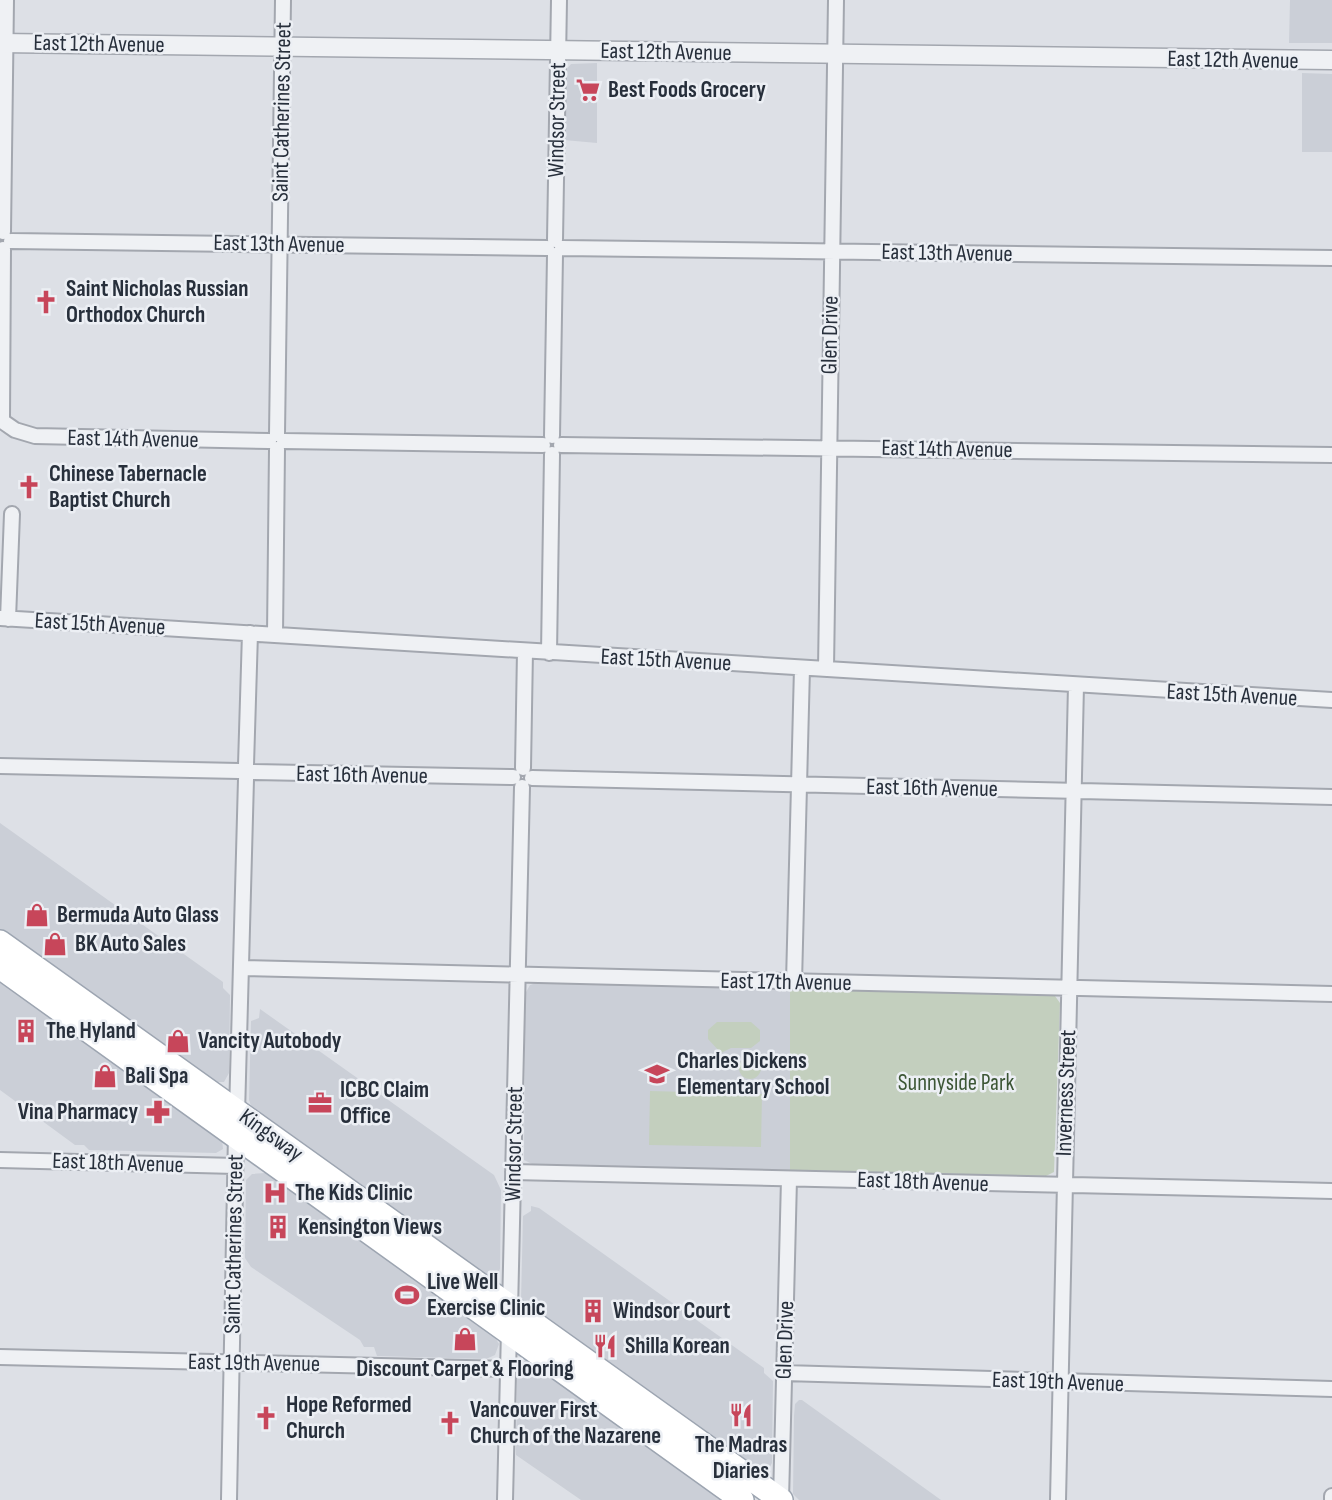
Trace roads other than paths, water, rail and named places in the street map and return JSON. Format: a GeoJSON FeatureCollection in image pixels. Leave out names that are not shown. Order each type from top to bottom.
{"type":"FeatureCollection","features":[{"type":"Feature","properties":{"kind":"main road","name":"Kingsway"},"geometry":{"type":"LineString","coordinates":[[0,942],[781,1500]]}},
{"type":"Feature","properties":{"kind":"main road","name":"Kingsway"},"geometry":{"type":"LineString","coordinates":[[0,967],[742,1500]]}},
{"type":"Feature","properties":{"kind":"street"},"geometry":{"type":"LineString","coordinates":[[1,421],[3,43],[6,0]]}},
{"type":"Feature","properties":{"kind":"street","name":"Saint Catherines Street"},"geometry":{"type":"LineString","coordinates":[[275,635],[283,0]]}},
{"type":"Feature","properties":{"kind":"street","name":"Windsor Street"},"geometry":{"type":"LineString","coordinates":[[549,653],[559,0]]}},
{"type":"Feature","properties":{"kind":"street","name":"Glen Drive"},"geometry":{"type":"LineString","coordinates":[[826,669],[836,0]]}},
{"type":"Feature","properties":{"kind":"street","name":"East 12th Avenue"},"geometry":{"type":"LineString","coordinates":[[3,43],[1332,60]]}},
{"type":"Feature","properties":{"kind":"street","name":"East 13th Avenue"},"geometry":{"type":"LineString","coordinates":[[3,241],[1332,258]]}},
{"type":"Feature","properties":{"kind":"street","name":"East 14th Avenue"},"geometry":{"type":"LineString","coordinates":[[1,421],[15,430],[35,436],[1332,454]]}},
{"type":"Feature","properties":{"kind":"street"},"geometry":{"type":"LineString","coordinates":[[4,619],[12,514]]}},
{"type":"Feature","properties":{"kind":"street","name":"East 15th Avenue"},"geometry":{"type":"LineString","coordinates":[[4,619],[1332,700]]}},
{"type":"Feature","properties":{"kind":"street","name":"Saint Catherines Street"},"geometry":{"type":"LineString","coordinates":[[229,1500],[250,633]]}},
{"type":"Feature","properties":{"kind":"street","name":"Windsor Street"},"geometry":{"type":"LineString","coordinates":[[505,1500],[525,651]]}},
{"type":"Feature","properties":{"kind":"street"},"geometry":{"type":"LineString","coordinates":[[794,982],[802,668]]}},
{"type":"Feature","properties":{"kind":"street","name":"Inverness Street"},"geometry":{"type":"LineString","coordinates":[[1058,1500],[1076,685]]}},
{"type":"Feature","properties":{"kind":"street","name":"East 16th Avenue"},"geometry":{"type":"LineString","coordinates":[[0,766],[1332,797]]}},
{"type":"Feature","properties":{"kind":"street","name":"East 17th Avenue"},"geometry":{"type":"LineString","coordinates":[[241,968],[1332,994]]}},
{"type":"Feature","properties":{"kind":"street","name":"East 18th Avenue"},"geometry":{"type":"LineString","coordinates":[[0,1160],[236,1166]]}},
{"type":"Feature","properties":{"kind":"street","name":"East 18th Avenue"},"geometry":{"type":"LineString","coordinates":[[513,1172],[1332,1191]]}},
{"type":"Feature","properties":{"kind":"street","name":"Glen Drive"},"geometry":{"type":"LineString","coordinates":[[781,1500],[789,1179]]}},
{"type":"Feature","properties":{"kind":"street","name":"East 19th Avenue"},"geometry":{"type":"LineString","coordinates":[[0,1357],[508,1369]]}},
{"type":"Feature","properties":{"kind":"street","name":"East 19th Avenue"},"geometry":{"type":"LineString","coordinates":[[784,1373],[1332,1389]]}},
{"type":"Feature","properties":{"kind":"place","name":"Best Foods Grocery"},"geometry":{"type":"Point","coordinates":[588,90]}},
{"type":"Feature","properties":{"kind":"place","name":"Saint Nicholas Russian Orthodox Church"},"geometry":{"type":"Point","coordinates":[46,302]}},
{"type":"Feature","properties":{"kind":"place","name":"Chinese Tabernacle Baptist Church"},"geometry":{"type":"Point","coordinates":[29,487]}},
{"type":"Feature","properties":{"kind":"place","name":"Bermuda Auto Glass"},"geometry":{"type":"Point","coordinates":[37,915]}},
{"type":"Feature","properties":{"kind":"place","name":"BK Auto Sales"},"geometry":{"type":"Point","coordinates":[55,944]}},
{"type":"Feature","properties":{"kind":"place","name":"The Hyland"},"geometry":{"type":"Point","coordinates":[26,1031]}},
{"type":"Feature","properties":{"kind":"place","name":"Vancity Autobody"},"geometry":{"type":"Point","coordinates":[178,1041]}},
{"type":"Feature","properties":{"kind":"place","name":"Charles Dickens Elementary School"},"geometry":{"type":"Point","coordinates":[657,1074]}},
{"type":"Feature","properties":{"kind":"place","name":"Bali Spa"},"geometry":{"type":"Point","coordinates":[105,1076]}},
{"type":"Feature","properties":{"kind":"place","name":"ICBC Claim Office"},"geometry":{"type":"Point","coordinates":[320,1103]}},
{"type":"Feature","properties":{"kind":"place","name":"Vina Pharmacy"},"geometry":{"type":"Point","coordinates":[158,1112]}},
{"type":"Feature","properties":{"kind":"place","name":"The Kids Clinic"},"geometry":{"type":"Point","coordinates":[275,1193]}},
{"type":"Feature","properties":{"kind":"place","name":"Kensington Views"},"geometry":{"type":"Point","coordinates":[278,1227]}},
{"type":"Feature","properties":{"kind":"place","name":"Live Well Exercise Clinic"},"geometry":{"type":"Point","coordinates":[407,1295]}},
{"type":"Feature","properties":{"kind":"place","name":"Windsor Court"},"geometry":{"type":"Point","coordinates":[593,1311]}},
{"type":"Feature","properties":{"kind":"place","name":"Discount Carpet & Flooring"},"geometry":{"type":"Point","coordinates":[465,1339]}},
{"type":"Feature","properties":{"kind":"place","name":"Shilla Korean"},"geometry":{"type":"Point","coordinates":[605,1346]}},
{"type":"Feature","properties":{"kind":"place","name":"The Madras Diaries"},"geometry":{"type":"Point","coordinates":[741,1415]}},
{"type":"Feature","properties":{"kind":"place","name":"Hope Reformed Church"},"geometry":{"type":"Point","coordinates":[266,1418]}},
{"type":"Feature","properties":{"kind":"place","name":"Vancouver First Church of the Nazarene"},"geometry":{"type":"Point","coordinates":[450,1423]}},
{"type":"Feature","properties":{"kind":"park label","name":"Sunnyside Park"},"geometry":{"type":"Point","coordinates":[956,1083]}}]}
